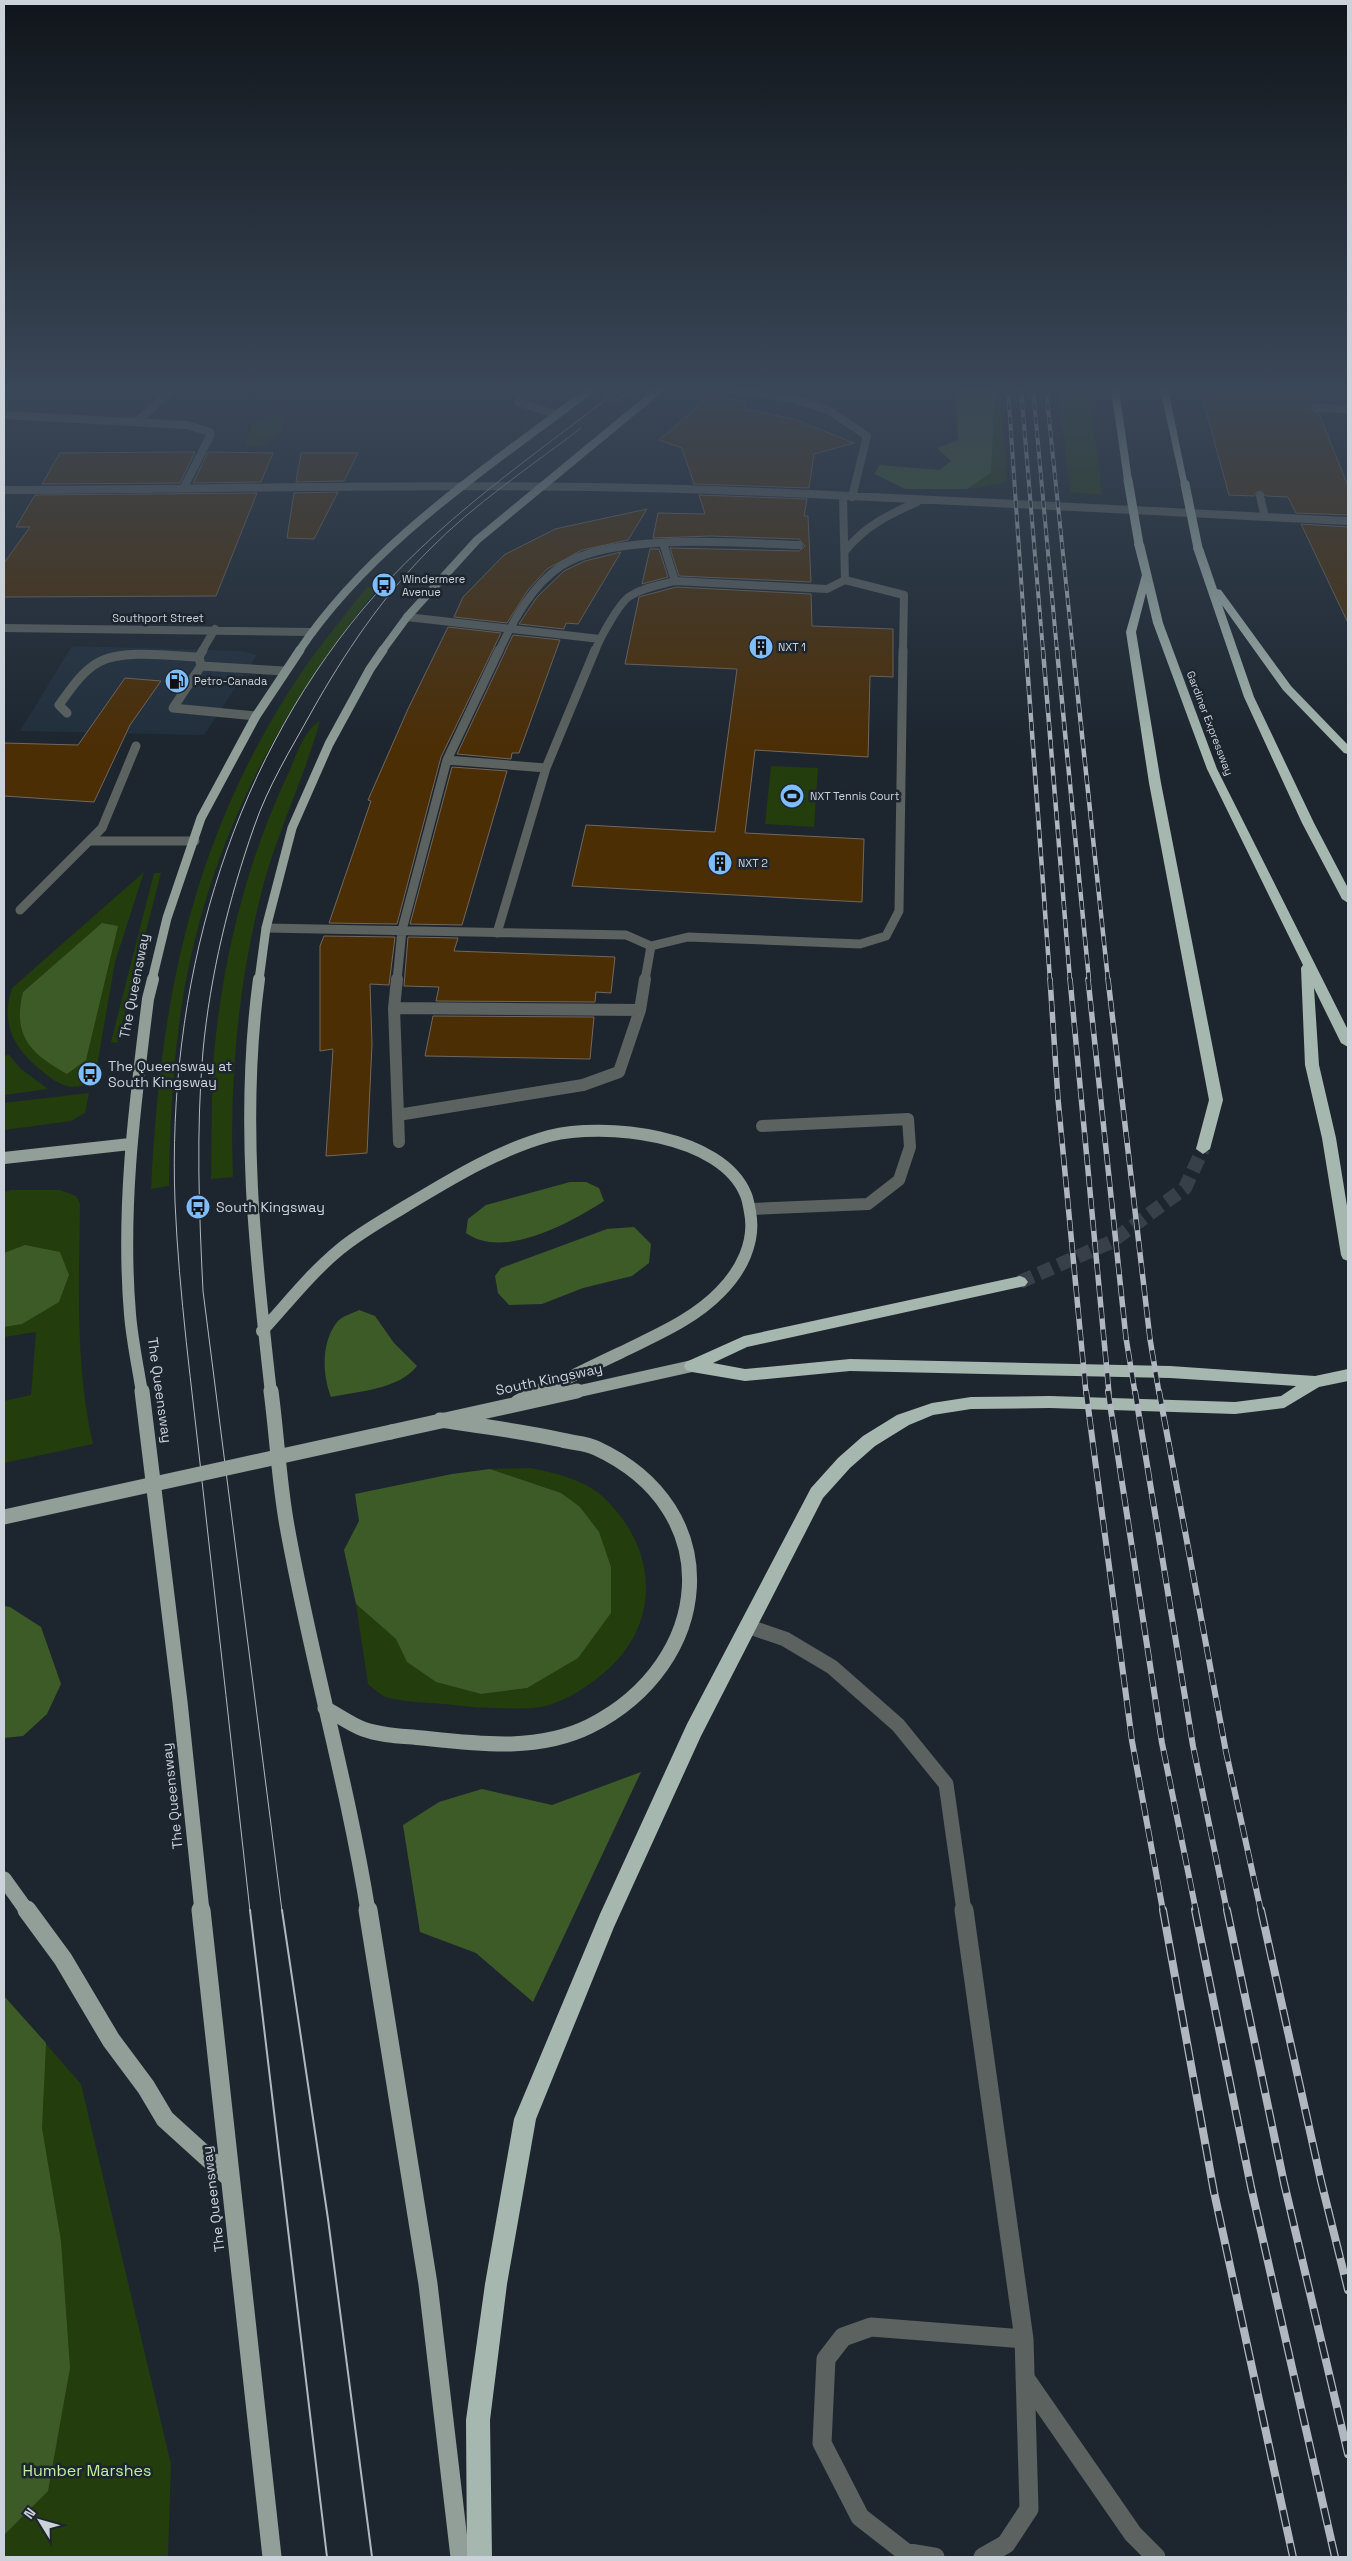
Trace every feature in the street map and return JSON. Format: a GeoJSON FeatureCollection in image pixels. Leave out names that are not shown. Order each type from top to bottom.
{"type":"FeatureCollection","features":[{"type":"Feature","properties":{"kind":"highway","name":"Gardiner Expressway"},"geometry":{"type":"LineString","coordinates":[[1133,509],[1139,544],[1158,622],[1212,769],[1348,1043]]}},
{"type":"Feature","properties":{"kind":"highway"},"geometry":{"type":"LineString","coordinates":[[1190,509],[1206,576],[1249,697],[1308,823],[1348,898]]}},
{"type":"Feature","properties":{"kind":"highway"},"geometry":{"type":"LineString","coordinates":[[1146,575],[1131,632],[1154,783],[1216,1100],[1203,1149]]}},
{"type":"Feature","properties":{"kind":"highway"},"geometry":{"type":"LineString","coordinates":[[1206,576],[1287,688],[1348,751]]}},
{"type":"Feature","properties":{"kind":"highway"},"geometry":{"type":"LineString","coordinates":[[1307,962],[1312,1065],[1329,1138],[1348,1255]]}},
{"type":"Feature","properties":{"kind":"highway"},"geometry":{"type":"LineString","coordinates":[[692,1366],[744,1342],[1020,1282]]}},
{"type":"Feature","properties":{"kind":"highway"},"geometry":{"type":"LineString","coordinates":[[692,1366],[745,1375],[850,1365],[1170,1372],[1266,1376],[1315,1382],[1348,1375]]}},
{"type":"Feature","properties":{"kind":"highway"},"geometry":{"type":"LineString","coordinates":[[480,2557],[478,2420],[496,2284],[525,2119],[607,1921],[694,1730],[817,1494],[844,1463],[869,1441],[903,1420],[932,1409],[971,1403],[1050,1402],[1235,1408],[1284,1402],[1315,1382]]}},
{"type":"Feature","properties":{"kind":"main road","name":"The Queensway"},"geometry":{"type":"LineString","coordinates":[[272,2557],[229,2177],[196,1848],[147,1421],[130,1314],[128,1198],[130,1144],[148,999],[167,918],[201,818],[232,757],[256,716],[284,671],[312,632],[371,564],[435,509]]}},
{"type":"Feature","properties":{"kind":"main road"},"geometry":{"type":"LineString","coordinates":[[460,2557],[428,2284],[357,1842],[287,1525],[262,1331],[254,1245],[249,1098],[253,1022],[266,928],[292,828],[328,744],[370,669],[407,617],[477,540],[515,509]]}},
{"type":"Feature","properties":{"kind":"main road"},"geometry":{"type":"LineString","coordinates":[[262,1331],[317,1269],[369,1228],[452,1180],[504,1154],[550,1136],[579,1130],[605,1129],[646,1133],[683,1144],[719,1161],[740,1186],[752,1210],[752,1232],[746,1258],[730,1281],[690,1319],[518,1402]]}},
{"type":"Feature","properties":{"kind":"main road"},"geometry":{"type":"LineString","coordinates":[[4,1158],[130,1144]]}},
{"type":"Feature","properties":{"kind":"main road","name":"South Kingsway"},"geometry":{"type":"LineString","coordinates":[[4,1517],[391,1432],[518,1402],[692,1366]]}},
{"type":"Feature","properties":{"kind":"main road"},"geometry":{"type":"LineString","coordinates":[[326,1708],[363,1729],[391,1735],[468,1743],[522,1743],[560,1737],[589,1728],[609,1717],[628,1702],[658,1671],[674,1648],[687,1616],[690,1583],[688,1555],[682,1532],[673,1511],[659,1492],[640,1475],[598,1448],[534,1433],[440,1420]]}},
{"type":"Feature","properties":{"kind":"main road"},"geometry":{"type":"LineString","coordinates":[[8,1883],[63,1959],[112,2040],[165,2119],[229,2177]]}},
{"type":"Feature","properties":{"kind":"street"},"geometry":{"type":"LineString","coordinates":[[843,509],[845,580]]}},
{"type":"Feature","properties":{"kind":"street"},"geometry":{"type":"LineString","coordinates":[[845,550],[851,547],[859,534],[883,517],[902,509]]}},
{"type":"Feature","properties":{"kind":"street"},"geometry":{"type":"LineString","coordinates":[[1081,509],[1348,521]]}},
{"type":"Feature","properties":{"kind":"street"},"geometry":{"type":"LineString","coordinates":[[1263,509],[1265,517]]}},
{"type":"Feature","properties":{"kind":"street"},"geometry":{"type":"LineString","coordinates":[[399,1142],[394,1008],[402,930],[448,760],[509,630],[541,582],[552,572],[596,552],[663,543],[799,545]]}},
{"type":"Feature","properties":{"kind":"street"},"geometry":{"type":"LineString","coordinates":[[663,543],[675,581]]}},
{"type":"Feature","properties":{"kind":"street"},"geometry":{"type":"LineString","coordinates":[[266,928],[402,930],[497,933],[626,935],[651,946],[688,937],[860,944],[886,936],[899,911],[904,595],[845,580],[827,589],[675,581],[643,589],[628,597],[600,639],[560,731],[546,768],[497,933]]}},
{"type":"Feature","properties":{"kind":"street"},"geometry":{"type":"LineString","coordinates":[[407,617],[600,639]]}},
{"type":"Feature","properties":{"kind":"street","name":"Southport Street"},"geometry":{"type":"LineString","coordinates":[[4,628],[215,629],[312,632]]}},
{"type":"Feature","properties":{"kind":"street"},"geometry":{"type":"LineString","coordinates":[[215,629],[200,661],[173,708],[256,716]]}},
{"type":"Feature","properties":{"kind":"street"},"geometry":{"type":"LineString","coordinates":[[67,713],[59,705],[67,693],[99,661],[135,655],[284,671]]}},
{"type":"Feature","properties":{"kind":"street"},"geometry":{"type":"LineString","coordinates":[[20,910],[102,828],[136,746]]}},
{"type":"Feature","properties":{"kind":"street"},"geometry":{"type":"LineString","coordinates":[[448,760],[546,768]]}},
{"type":"Feature","properties":{"kind":"street"},"geometry":{"type":"LineString","coordinates":[[89,841],[194,841]]}},
{"type":"Feature","properties":{"kind":"street"},"geometry":{"type":"LineString","coordinates":[[398,1115],[583,1085],[619,1072],[640,1010],[651,946]]}},
{"type":"Feature","properties":{"kind":"street"},"geometry":{"type":"LineString","coordinates":[[394,1008],[640,1010]]}},
{"type":"Feature","properties":{"kind":"street"},"geometry":{"type":"LineString","coordinates":[[752,1210],[868,1204],[899,1180],[910,1147],[908,1119],[762,1126]]}},
{"type":"Feature","properties":{"kind":"street"},"geometry":{"type":"LineString","coordinates":[[747,1626],[785,1639],[832,1667],[898,1725],[946,1784],[1024,2339],[1029,2509],[1006,2544],[983,2557]]}},
{"type":"Feature","properties":{"kind":"street"},"geometry":{"type":"LineString","coordinates":[[935,2557],[905,2552],[860,2517],[822,2443],[826,2359],[843,2337],[871,2327],[1024,2339]]}},
{"type":"Feature","properties":{"kind":"street"},"geometry":{"type":"LineString","coordinates":[[1025,2378],[1133,2534],[1156,2557]]}},
{"type":"Feature","properties":{"kind":"shaded area"},"geometry":{"type":"Polygon","coordinates":[[[72,646],[242,651],[257,655],[204,735],[20,731],[72,646]]]}},
{"type":"Feature","properties":{"kind":"green space"},"geometry":{"type":"Polygon","coordinates":[[[367,587],[378,588],[342,634],[279,730],[253,780],[230,831],[211,884],[195,939],[183,997],[173,1091],[169,1186],[151,1189],[155,1122],[162,1057],[172,993],[186,932],[204,871],[226,811],[254,752],[297,679],[367,587]]]}},
{"type":"Feature","properties":{"kind":"green space"},"geometry":{"type":"Polygon","coordinates":[[[320,721],[266,875],[249,949],[238,1025],[235,1063],[232,1139],[233,1177],[211,1179],[214,1054],[224,981],[239,910],[249,874],[274,805],[301,744],[309,731],[320,721]]]}},
{"type":"Feature","properties":{"kind":"green space","name":"NXT Tennis Court"},"geometry":{"type":"Polygon","coordinates":[[[771,766],[818,768],[814,827],[765,824],[771,766]]]}},
{"type":"Feature","properties":{"kind":"green space"},"geometry":{"type":"Polygon","coordinates":[[[144,872],[115,962],[97,1066],[86,1068],[83,1082],[92,1081],[92,1083],[74,1087],[64,1085],[52,1079],[32,1063],[17,1044],[9,1024],[8,1013],[12,988],[144,872]]]}},
{"type":"Feature","properties":{"kind":"green space"},"geometry":{"type":"Polygon","coordinates":[[[154,873],[161,873],[117,1043],[111,1042],[154,873]]]}},
{"type":"Feature","properties":{"kind":"green space"},"geometry":{"type":"Polygon","coordinates":[[[102,923],[118,926],[86,1060],[67,1074],[43,1059],[27,1042],[20,1021],[23,992],[102,923]]]}},
{"type":"Feature","properties":{"kind":"green space"},"geometry":{"type":"Polygon","coordinates":[[[7,1055],[21,1069],[48,1089],[4,1095],[4,1058],[7,1055]]]}},
{"type":"Feature","properties":{"kind":"green space"},"geometry":{"type":"Polygon","coordinates":[[[89,1093],[85,1113],[71,1121],[4,1130],[4,1103],[89,1093]]]}},
{"type":"Feature","properties":{"kind":"green space"},"geometry":{"type":"Polygon","coordinates":[[[570,1182],[586,1182],[599,1188],[604,1201],[555,1228],[517,1241],[498,1242],[481,1240],[466,1233],[468,1219],[486,1205],[570,1182]]]}},
{"type":"Feature","properties":{"kind":"green space"},"geometry":{"type":"Polygon","coordinates":[[[11,1190],[60,1190],[76,1196],[80,1204],[79,1325],[83,1385],[93,1444],[4,1463],[4,1401],[31,1395],[36,1332],[4,1337],[4,1192],[11,1190]]]}},
{"type":"Feature","properties":{"kind":"green space"},"geometry":{"type":"Polygon","coordinates":[[[634,1227],[651,1244],[649,1263],[632,1276],[583,1288],[542,1304],[509,1305],[498,1293],[495,1276],[501,1268],[607,1229],[634,1227]]]}},
{"type":"Feature","properties":{"kind":"green space"},"geometry":{"type":"Polygon","coordinates":[[[25,1245],[60,1252],[69,1275],[59,1302],[22,1324],[4,1327],[4,1253],[25,1245]]]}},
{"type":"Feature","properties":{"kind":"green space"},"geometry":{"type":"Polygon","coordinates":[[[359,1310],[375,1316],[394,1343],[417,1366],[409,1374],[389,1385],[331,1397],[325,1368],[328,1338],[338,1321],[359,1310]]]}},
{"type":"Feature","properties":{"kind":"green space"},"geometry":{"type":"Polygon","coordinates":[[[531,1468],[568,1477],[594,1489],[621,1517],[635,1540],[644,1565],[646,1590],[642,1615],[633,1639],[617,1661],[583,1689],[556,1703],[541,1707],[473,1707],[400,1700],[381,1695],[368,1684],[356,1604],[396,1639],[408,1662],[436,1682],[481,1694],[527,1688],[561,1493],[490,1469],[531,1468]]]}},
{"type":"Feature","properties":{"kind":"green space"},"geometry":{"type":"Polygon","coordinates":[[[490,1469],[561,1493],[580,1507],[599,1532],[611,1567],[611,1613],[578,1658],[527,1688],[481,1694],[436,1682],[407,1662],[396,1639],[356,1604],[344,1550],[359,1521],[355,1494],[452,1474],[490,1469]]]}},
{"type":"Feature","properties":{"kind":"green space"},"geometry":{"type":"Polygon","coordinates":[[[4,1606],[10,1607],[41,1627],[61,1684],[47,1714],[23,1736],[4,1738],[4,1606]]]}},
{"type":"Feature","properties":{"kind":"green space"},"geometry":{"type":"Polygon","coordinates":[[[641,1772],[533,2002],[476,1953],[420,1932],[403,1825],[439,1802],[482,1789],[552,1805],[641,1772]]]}},
{"type":"Feature","properties":{"kind":"green space","name":"Humber Marshes"},"geometry":{"type":"Polygon","coordinates":[[[4,1996],[81,2084],[171,2464],[168,2557],[4,2557],[4,1996]]]}},
{"type":"Feature","properties":{"kind":"green space"},"geometry":{"type":"Polygon","coordinates":[[[4,1996],[46,2043],[42,2128],[61,2241],[70,2368],[48,2491],[4,2535],[4,1996]]]}},
{"type":"Feature","properties":{"kind":"building"},"geometry":{"type":"Polygon","coordinates":[[[27,509],[251,509],[216,596],[4,597],[4,563],[30,527],[16,527],[27,509]]]}},
{"type":"Feature","properties":{"kind":"building"},"geometry":{"type":"Polygon","coordinates":[[[292,509],[330,509],[314,539],[287,538],[292,509]]]}},
{"type":"Feature","properties":{"kind":"building"},"geometry":{"type":"Polygon","coordinates":[[[647,509],[628,540],[582,550],[547,569],[528,590],[507,623],[454,617],[463,597],[504,555],[555,529],[647,509]]]}},
{"type":"Feature","properties":{"kind":"building"},"geometry":{"type":"Polygon","coordinates":[[[703,509],[805,509],[804,516],[808,516],[811,582],[679,576],[670,548],[799,551],[805,546],[799,539],[711,536],[653,538],[658,513],[705,514],[703,509]]]}},
{"type":"Feature","properties":{"kind":"building"},"geometry":{"type":"Polygon","coordinates":[[[1294,509],[1348,509],[1348,515],[1296,513],[1294,509]]]}},
{"type":"Feature","properties":{"kind":"building"},"geometry":{"type":"Polygon","coordinates":[[[1301,524],[1348,527],[1348,623],[1301,524]]]}},
{"type":"Feature","properties":{"kind":"building"},"geometry":{"type":"Polygon","coordinates":[[[650,549],[659,549],[668,577],[642,584],[650,549]]]}},
{"type":"Feature","properties":{"kind":"building"},"geometry":{"type":"Polygon","coordinates":[[[621,552],[578,624],[566,623],[564,629],[519,624],[537,597],[564,571],[585,561],[621,552]]]}},
{"type":"Feature","properties":{"kind":"building"},"geometry":{"type":"Polygon","coordinates":[[[676,587],[811,594],[812,626],[893,629],[893,677],[870,676],[868,757],[755,750],[745,833],[864,839],[862,902],[572,886],[586,825],[715,832],[737,669],[625,664],[639,597],[676,587]]]}},
{"type":"Feature","properties":{"kind":"building"},"geometry":{"type":"Polygon","coordinates":[[[448,627],[501,633],[441,757],[397,924],[329,923],[371,801],[368,800],[408,709],[448,627]]]}},
{"type":"Feature","properties":{"kind":"building"},"geometry":{"type":"Polygon","coordinates":[[[513,635],[560,640],[519,753],[512,753],[511,759],[457,754],[513,635]]]}},
{"type":"Feature","properties":{"kind":"building"},"geometry":{"type":"Polygon","coordinates":[[[125,678],[161,681],[130,725],[94,802],[4,796],[4,743],[78,745],[125,678]]]}},
{"type":"Feature","properties":{"kind":"building"},"geometry":{"type":"Polygon","coordinates":[[[452,767],[507,771],[462,925],[410,924],[452,767]]]}},
{"type":"Feature","properties":{"kind":"building"},"geometry":{"type":"Polygon","coordinates":[[[324,936],[395,937],[389,985],[370,984],[372,1044],[367,1153],[326,1156],[333,1049],[320,1051],[320,946],[324,936]]]}},
{"type":"Feature","properties":{"kind":"building"},"geometry":{"type":"Polygon","coordinates":[[[408,937],[458,938],[454,951],[615,957],[611,993],[596,992],[595,1002],[436,1001],[439,987],[404,986],[408,937]]]}},
{"type":"Feature","properties":{"kind":"building"},"geometry":{"type":"Polygon","coordinates":[[[433,1016],[594,1017],[590,1059],[425,1056],[433,1016]]]}},
{"type":"Feature","properties":{"kind":"tunnel"},"geometry":{"type":"LineString","coordinates":[[1020,1282],[1111,1242],[1185,1188],[1203,1149]]}},
{"type":"Feature","properties":{"kind":"tram line"},"geometry":{"type":"LineString","coordinates":[[250,1911],[186,1342],[177,1237],[175,1122],[182,1043],[195,964],[215,887],[241,813],[275,741],[315,673],[363,609],[391,577],[465,509]]}},
{"type":"Feature","properties":{"kind":"tram line"},"geometry":{"type":"LineString","coordinates":[[282,1911],[203,1291],[199,1201],[199,1111],[206,1023],[210,994],[236,881],[260,812],[273,782],[324,690],[365,627],[412,568],[446,533],[475,509]]}},
{"type":"Feature","properties":{"kind":"tram line"},"geometry":{"type":"LineString","coordinates":[[250,1910],[327,2557]]}},
{"type":"Feature","properties":{"kind":"tram line"},"geometry":{"type":"LineString","coordinates":[[282,1910],[328,2219],[372,2557]]}},
{"type":"Feature","properties":{"kind":"railway"},"geometry":{"type":"LineString","coordinates":[[1016,509],[1026,651]]}},
{"type":"Feature","properties":{"kind":"railway"},"geometry":{"type":"LineString","coordinates":[[1031,509],[1043,651]]}},
{"type":"Feature","properties":{"kind":"railway"},"geometry":{"type":"LineString","coordinates":[[1044,509],[1057,651]]}},
{"type":"Feature","properties":{"kind":"railway"},"geometry":{"type":"LineString","coordinates":[[1058,509],[1073,651]]}},
{"type":"Feature","properties":{"kind":"railway"},"geometry":{"type":"LineString","coordinates":[[1026,650],[1050,980]]}},
{"type":"Feature","properties":{"kind":"railway"},"geometry":{"type":"LineString","coordinates":[[1043,650],[1070,980]]}},
{"type":"Feature","properties":{"kind":"railway"},"geometry":{"type":"LineString","coordinates":[[1057,650],[1089,980]]}},
{"type":"Feature","properties":{"kind":"railway"},"geometry":{"type":"LineString","coordinates":[[1073,650],[1108,980]]}},
{"type":"Feature","properties":{"kind":"railway"},"geometry":{"type":"LineString","coordinates":[[1050,979],[1058,1099],[1086,1393]]}},
{"type":"Feature","properties":{"kind":"railway"},"geometry":{"type":"LineString","coordinates":[[1070,979],[1109,1393]]}},
{"type":"Feature","properties":{"kind":"railway"},"geometry":{"type":"LineString","coordinates":[[1088,979],[1126,1338],[1135,1393]]}},
{"type":"Feature","properties":{"kind":"railway"},"geometry":{"type":"LineString","coordinates":[[1108,979],[1150,1339],[1159,1393]]}},
{"type":"Feature","properties":{"kind":"railway"},"geometry":{"type":"LineString","coordinates":[[1086,1391],[1132,1741],[1163,1911]]}},
{"type":"Feature","properties":{"kind":"railway"},"geometry":{"type":"LineString","coordinates":[[1108,1391],[1162,1743],[1196,1911]]}},
{"type":"Feature","properties":{"kind":"railway"},"geometry":{"type":"LineString","coordinates":[[1135,1391],[1193,1746],[1227,1911]]}},
{"type":"Feature","properties":{"kind":"railway"},"geometry":{"type":"LineString","coordinates":[[1159,1391],[1226,1752],[1261,1911]]}},
{"type":"Feature","properties":{"kind":"railway"},"geometry":{"type":"LineString","coordinates":[[1163,1910],[1214,2192],[1293,2557]]}},
{"type":"Feature","properties":{"kind":"railway"},"geometry":{"type":"LineString","coordinates":[[1195,1910],[1251,2187],[1335,2557]]}},
{"type":"Feature","properties":{"kind":"railway"},"geometry":{"type":"LineString","coordinates":[[1227,1910],[1284,2183],[1348,2454]]}},
{"type":"Feature","properties":{"kind":"railway"},"geometry":{"type":"LineString","coordinates":[[1261,1910],[1321,2181],[1348,2290]]}},
{"type":"Feature","properties":{"kind":"place","name":"Windermere Avenue"},"geometry":{"type":"Point","coordinates":[384,585]}},
{"type":"Feature","properties":{"kind":"place","name":"NXT 1"},"geometry":{"type":"Point","coordinates":[761,647]}},
{"type":"Feature","properties":{"kind":"place","name":"Petro-Canada"},"geometry":{"type":"Point","coordinates":[177,681]}},
{"type":"Feature","properties":{"kind":"place","name":"NXT Tennis Court"},"geometry":{"type":"Point","coordinates":[792,796]}},
{"type":"Feature","properties":{"kind":"place","name":"NXT 2"},"geometry":{"type":"Point","coordinates":[720,863]}},
{"type":"Feature","properties":{"kind":"place","name":"The Queensway at South Kingsway"},"geometry":{"type":"Point","coordinates":[90,1074]}},
{"type":"Feature","properties":{"kind":"place","name":"South Kingsway"},"geometry":{"type":"Point","coordinates":[198,1207]}}]}
